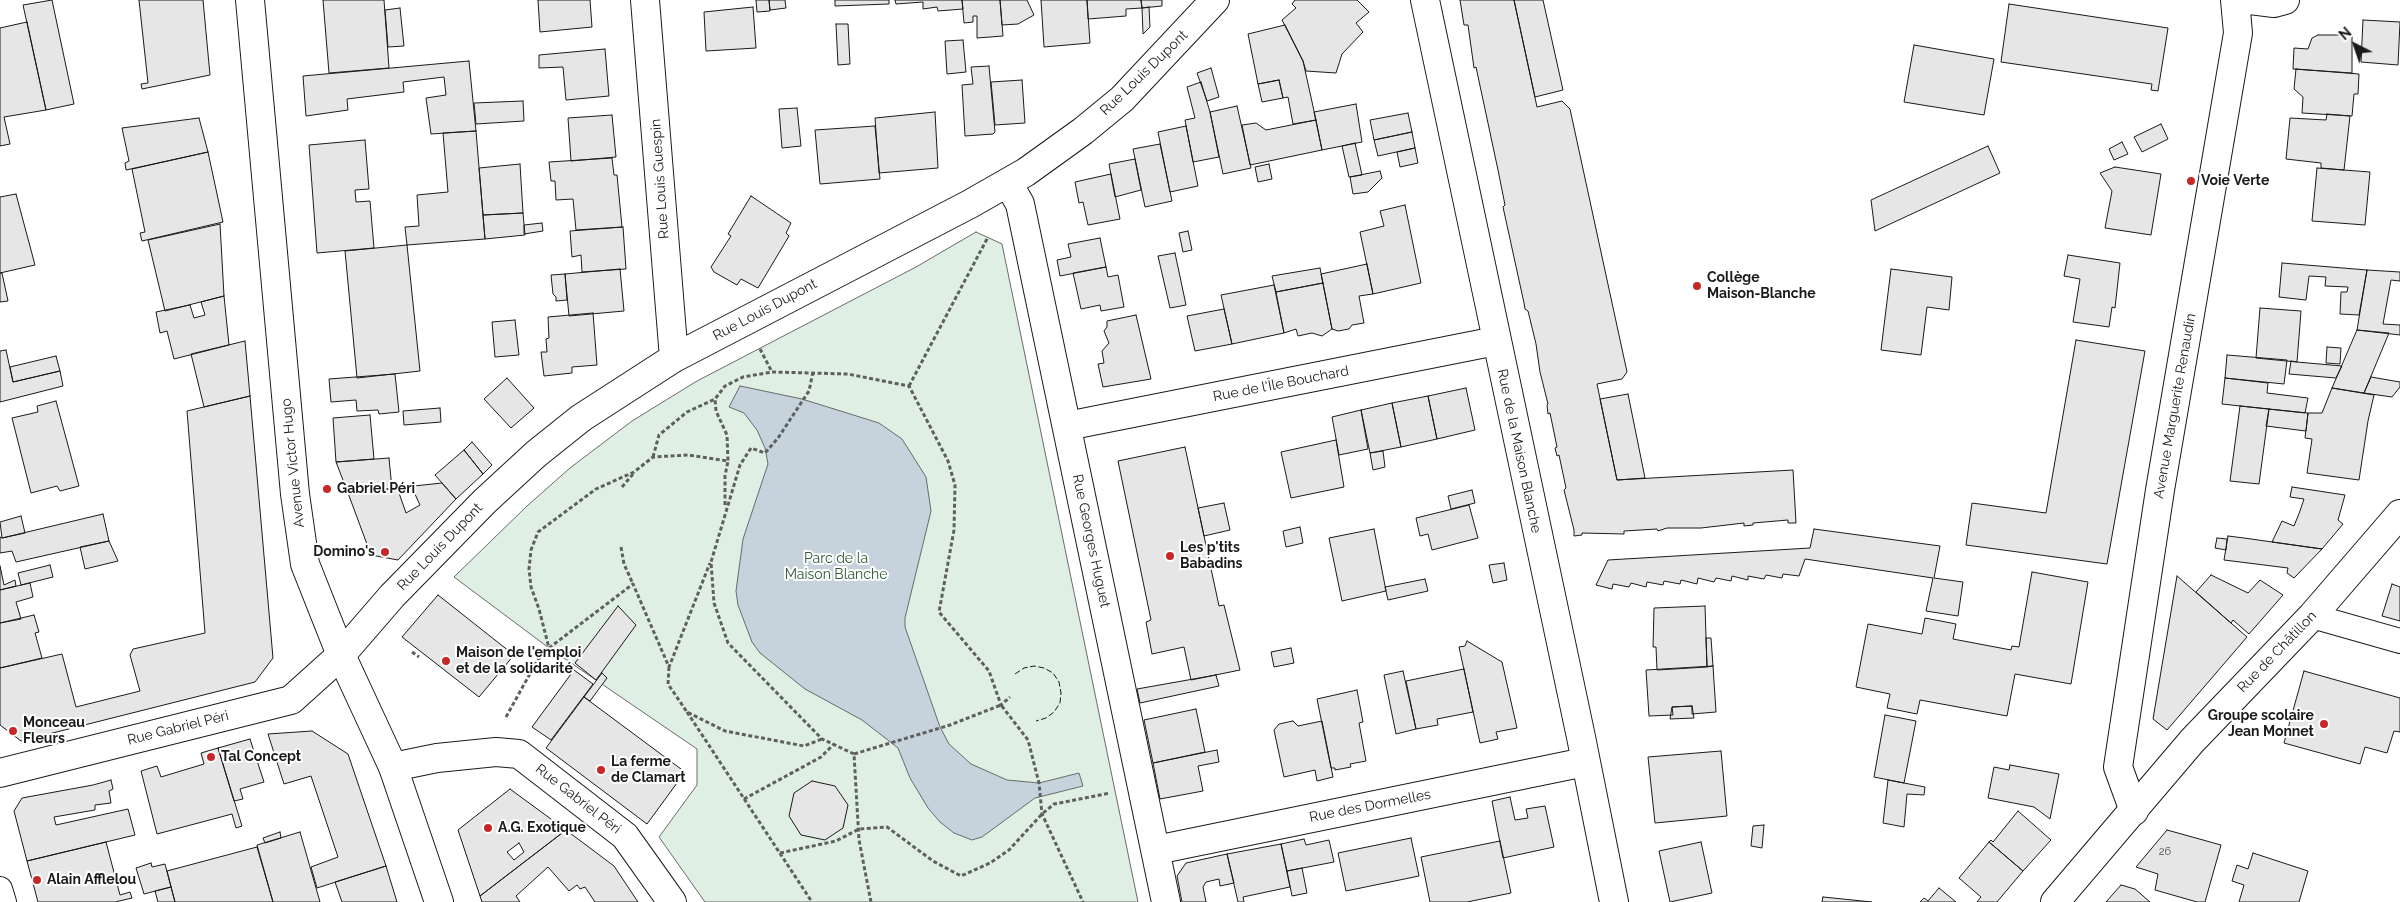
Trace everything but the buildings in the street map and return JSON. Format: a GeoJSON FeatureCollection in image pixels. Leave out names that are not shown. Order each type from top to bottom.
{"type":"FeatureCollection","features":[{"type":"Feature","properties":{"kind":"street","name":"Avenue Victor Hugo"},"geometry":{"type":"LineString","coordinates":[[250,0],[295,494],[305,564],[341,655],[393,767],[439,902]]}},
{"type":"Feature","properties":{"kind":"street","name":"Rue Louis Guespin"},"geometry":{"type":"LineString","coordinates":[[645,0],[674,358]]}},
{"type":"Feature","properties":{"kind":"street","name":"Rue Louis Dupont"},"geometry":{"type":"LineString","coordinates":[[341,655],[392,596],[484,500],[536,454],[581,418],[674,358],[1008,183],[1082,131],[1122,99],[1215,0]]}},
{"type":"Feature","properties":{"kind":"street","name":"Rue de la Maison Blanche"},"geometry":{"type":"LineString","coordinates":[[1425,0],[1614,902]]}},
{"type":"Feature","properties":{"kind":"street","name":"Avenue Marguerite Renaudin"},"geometry":{"type":"LineString","coordinates":[[2134,811],[2118,767],[2160,490],[2238,33],[2234,0]]}},
{"type":"Feature","properties":{"kind":"street"},"geometry":{"type":"LineString","coordinates":[[2250,0],[2274,3],[2285,0]]}},
{"type":"Feature","properties":{"kind":"street","name":"Rue Georges Huguet"},"geometry":{"type":"LineString","coordinates":[[1008,183],[1020,204],[1166,902]]}},
{"type":"Feature","properties":{"kind":"street","name":"Rue de l'Île Bouchard"},"geometry":{"type":"LineString","coordinates":[[1067,426],[1496,342]]}},
{"type":"Feature","properties":{"kind":"street","name":"Rue de Châtillon"},"geometry":{"type":"LineString","coordinates":[[2055,902],[2192,741],[2312,616],[2400,514]]}},
{"type":"Feature","properties":{"kind":"street"},"geometry":{"type":"LineString","coordinates":[[2312,616],[2400,641]]}},
{"type":"Feature","properties":{"kind":"street","name":"Rue Gabriel Péri"},"geometry":{"type":"LineString","coordinates":[[0,773],[291,700],[341,655]]}},
{"type":"Feature","properties":{"kind":"street","name":"Rue Gabriel Péri"},"geometry":{"type":"LineString","coordinates":[[393,767],[437,758],[496,752],[519,754],[625,836],[672,902]]}},
{"type":"Feature","properties":{"kind":"street","name":"Rue des Dormelles"},"geometry":{"type":"LineString","coordinates":[[1156,850],[1585,762]]}},
{"type":"Feature","properties":{"kind":"street"},"geometry":{"type":"LineString","coordinates":[[0,889],[4,902]]}},
{"type":"Feature","properties":{"kind":"path"},"geometry":{"type":"LineString","coordinates":[[909,386],[988,238]]}},
{"type":"Feature","properties":{"kind":"path"},"geometry":{"type":"LineString","coordinates":[[760,348],[772,372]]}},
{"type":"Feature","properties":{"kind":"path"},"geometry":{"type":"LineString","coordinates":[[622,487],[634,472],[653,457],[660,435],[687,412],[714,399],[724,386],[743,377],[772,372],[813,372],[848,374],[909,386]]}},
{"type":"Feature","properties":{"kind":"path"},"geometry":{"type":"LineString","coordinates":[[812,902],[744,799],[733,779],[668,684],[669,667],[710,562],[740,465],[751,448],[765,453],[778,438],[809,391],[813,372]]}},
{"type":"Feature","properties":{"kind":"path"},"geometry":{"type":"LineString","coordinates":[[909,386],[948,462],[956,485],[954,530],[939,612],[989,672],[1001,705],[1028,740],[1041,797],[1042,814],[1083,902]]}},
{"type":"Feature","properties":{"kind":"path"},"geometry":{"type":"LineString","coordinates":[[714,399],[716,411],[727,435],[728,461],[725,476],[725,509]]}},
{"type":"Feature","properties":{"kind":"path"},"geometry":{"type":"LineString","coordinates":[[653,457],[688,456],[728,461]]}},
{"type":"Feature","properties":{"kind":"path"},"geometry":{"type":"LineString","coordinates":[[549,648],[531,587],[529,569],[531,550],[538,532],[596,489],[634,472]]}},
{"type":"Feature","properties":{"kind":"path"},"geometry":{"type":"LineString","coordinates":[[621,548],[624,564],[669,667]]}},
{"type":"Feature","properties":{"kind":"path"},"geometry":{"type":"LineString","coordinates":[[710,562],[714,603],[728,643],[822,740],[854,754],[950,725],[1001,705],[1010,697]]}},
{"type":"Feature","properties":{"kind":"path"},"geometry":{"type":"LineString","coordinates":[[506,717],[537,661],[549,648],[633,584]]}},
{"type":"Feature","properties":{"kind":"path"},"geometry":{"type":"LineString","coordinates":[[412,652],[419,657]]}},
{"type":"Feature","properties":{"kind":"path"},"geometry":{"type":"LineString","coordinates":[[687,712],[725,731],[804,746],[822,740]]}},
{"type":"Feature","properties":{"kind":"path"},"geometry":{"type":"LineString","coordinates":[[744,799],[821,757],[834,744]]}},
{"type":"Feature","properties":{"kind":"path"},"geometry":{"type":"LineString","coordinates":[[854,754],[859,840],[871,902]]}},
{"type":"Feature","properties":{"kind":"path"},"geometry":{"type":"LineString","coordinates":[[780,853],[836,841],[859,828],[887,827],[933,861],[961,876],[990,863],[1008,850],[1054,804],[1115,792]]}},
{"type":"Feature","properties":{"kind":"green space","name":"Parc de la Maison Blanche"},"geometry":{"type":"Polygon","coordinates":[[[976,232],[1002,244],[1138,902],[705,902],[659,837],[697,785],[697,749],[549,648],[454,577],[527,506],[570,468],[632,421],[697,381],[916,267],[976,232]]]}},
{"type":"Feature","properties":{"kind":"shaded area"},"geometry":{"type":"Polygon","coordinates":[[[740,386],[802,399],[879,423],[902,439],[926,477],[931,511],[905,618],[905,627],[940,727],[949,744],[971,764],[1007,780],[1039,783],[1079,773],[1083,786],[1035,798],[982,837],[972,840],[954,833],[940,822],[928,808],[910,778],[898,748],[862,720],[805,689],[760,653],[752,642],[738,605],[736,591],[743,539],[768,464],[765,448],[757,430],[744,413],[729,407],[740,386]]]}},
{"type":"Feature","properties":{"kind":"fence"},"geometry":{"type":"LineString","coordinates":[[1015,674],[1024,668],[1034,666],[1044,668],[1053,673],[1059,682],[1060,703],[1054,712],[1046,718],[1036,721]]}},
{"type":"Feature","properties":{"kind":"place","name":"Voie Verte"},"geometry":{"type":"Point","coordinates":[2191,181]}},
{"type":"Feature","properties":{"kind":"place","name":"Collège Maison-Blanche"},"geometry":{"type":"Point","coordinates":[1697,286]}},
{"type":"Feature","properties":{"kind":"place","name":"Gabriel Péri"},"geometry":{"type":"Point","coordinates":[327,489]}},
{"type":"Feature","properties":{"kind":"place","name":"Domino's"},"geometry":{"type":"Point","coordinates":[385,552]}},
{"type":"Feature","properties":{"kind":"place","name":"Les p'tits Babadins"},"geometry":{"type":"Point","coordinates":[1170,556]}},
{"type":"Feature","properties":{"kind":"place","name":"Maison de l'emploi et de la solidarité"},"geometry":{"type":"Point","coordinates":[446,661]}},
{"type":"Feature","properties":{"kind":"place","name":"Groupe scolaire Jean Monnet"},"geometry":{"type":"Point","coordinates":[2324,724]}},
{"type":"Feature","properties":{"kind":"place","name":"Monceau Fleurs"},"geometry":{"type":"Point","coordinates":[13,731]}},
{"type":"Feature","properties":{"kind":"place","name":"Tal Concept"},"geometry":{"type":"Point","coordinates":[211,757]}},
{"type":"Feature","properties":{"kind":"place","name":"La ferme de Clamart"},"geometry":{"type":"Point","coordinates":[601,770]}},
{"type":"Feature","properties":{"kind":"place","name":"A.G. Exotique"},"geometry":{"type":"Point","coordinates":[488,828]}},
{"type":"Feature","properties":{"kind":"place","name":"Alain Afflelou"},"geometry":{"type":"Point","coordinates":[37,880]}}]}
